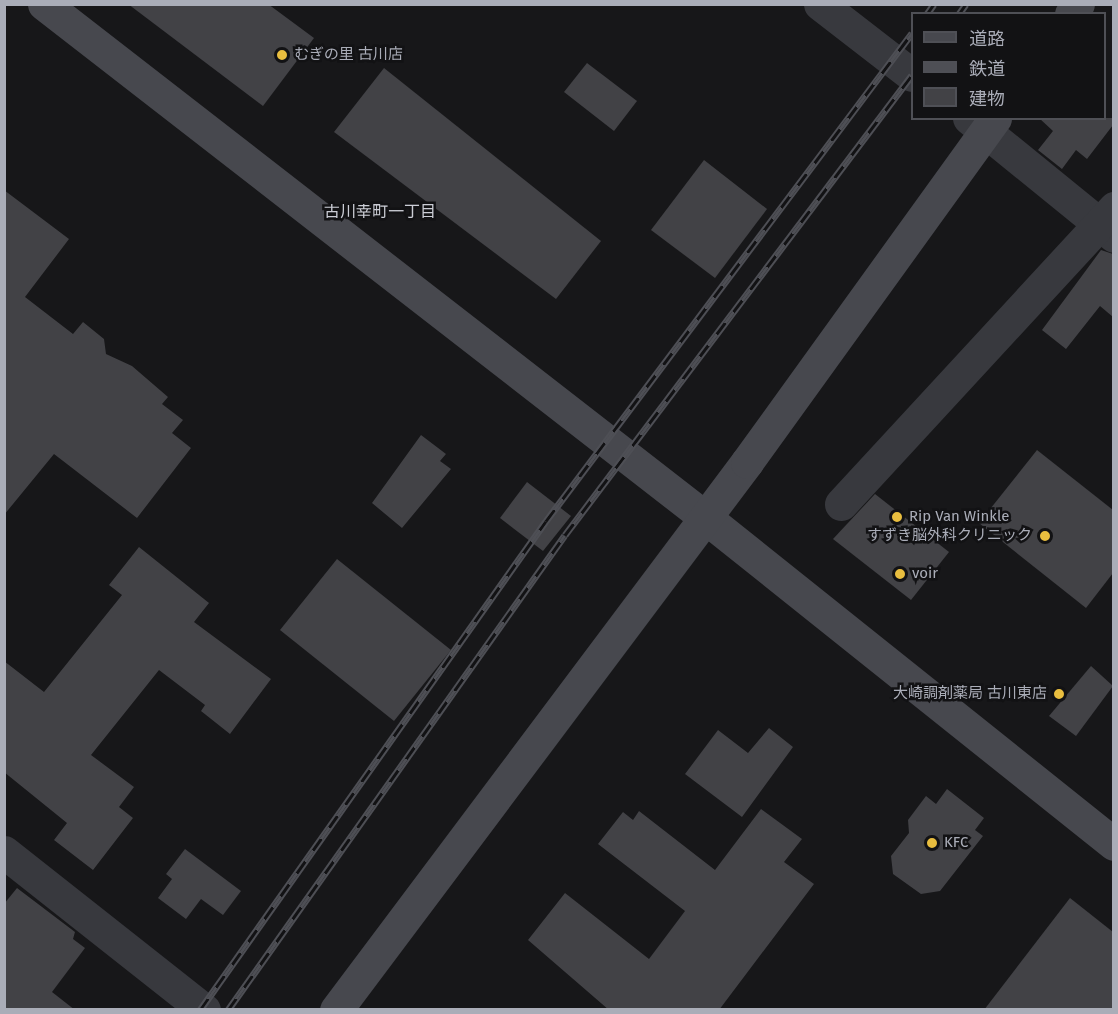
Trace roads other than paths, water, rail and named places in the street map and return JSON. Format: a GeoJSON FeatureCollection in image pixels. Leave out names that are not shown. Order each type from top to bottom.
{"type":"FeatureCollection","features":[{"type":"Feature","properties":{"kind":"street"},"geometry":{"type":"LineString","coordinates":[[44,4],[706,518],[1113,844]]}},
{"type":"Feature","properties":{"kind":"street"},"geometry":{"type":"LineString","coordinates":[[820,4],[911,74]]}},
{"type":"Feature","properties":{"kind":"street"},"geometry":{"type":"LineString","coordinates":[[336,1010],[706,518],[983,123],[1109,223],[841,504]]}},
{"type":"Feature","properties":{"kind":"street"},"geometry":{"type":"LineString","coordinates":[[4,852],[204,1010]]}},
{"type":"Feature","properties":{"kind":"railway"},"geometry":{"type":"LineString","coordinates":[[928,12],[934,4]]}},
{"type":"Feature","properties":{"kind":"railway"},"geometry":{"type":"LineString","coordinates":[[960,12],[966,4]]}},
{"type":"Feature","properties":{"kind":"railway"},"geometry":{"type":"LineString","coordinates":[[200,1010],[546,521],[911,34]]}},
{"type":"Feature","properties":{"kind":"railway"},"geometry":{"type":"LineString","coordinates":[[228,1010],[565,535],[911,76]]}},
{"type":"Feature","properties":{"kind":"place","name":"むぎの里 古川店"},"geometry":{"type":"Point","coordinates":[282,55]}},
{"type":"Feature","properties":{"kind":"place","name":"Rip Van Winkle"},"geometry":{"type":"Point","coordinates":[897,517]}},
{"type":"Feature","properties":{"kind":"place","name":"すずき脳外科クリニック"},"geometry":{"type":"Point","coordinates":[1045,536]}},
{"type":"Feature","properties":{"kind":"place","name":"voir"},"geometry":{"type":"Point","coordinates":[900,574]}},
{"type":"Feature","properties":{"kind":"place","name":"大崎調剤薬局 古川東店"},"geometry":{"type":"Point","coordinates":[1059,694]}},
{"type":"Feature","properties":{"kind":"place","name":"KFC"},"geometry":{"type":"Point","coordinates":[932,843]}},
{"type":"Feature","properties":{"kind":"district","name":"古川幸町一丁目"},"geometry":{"type":"Point","coordinates":[380,212]}}]}
